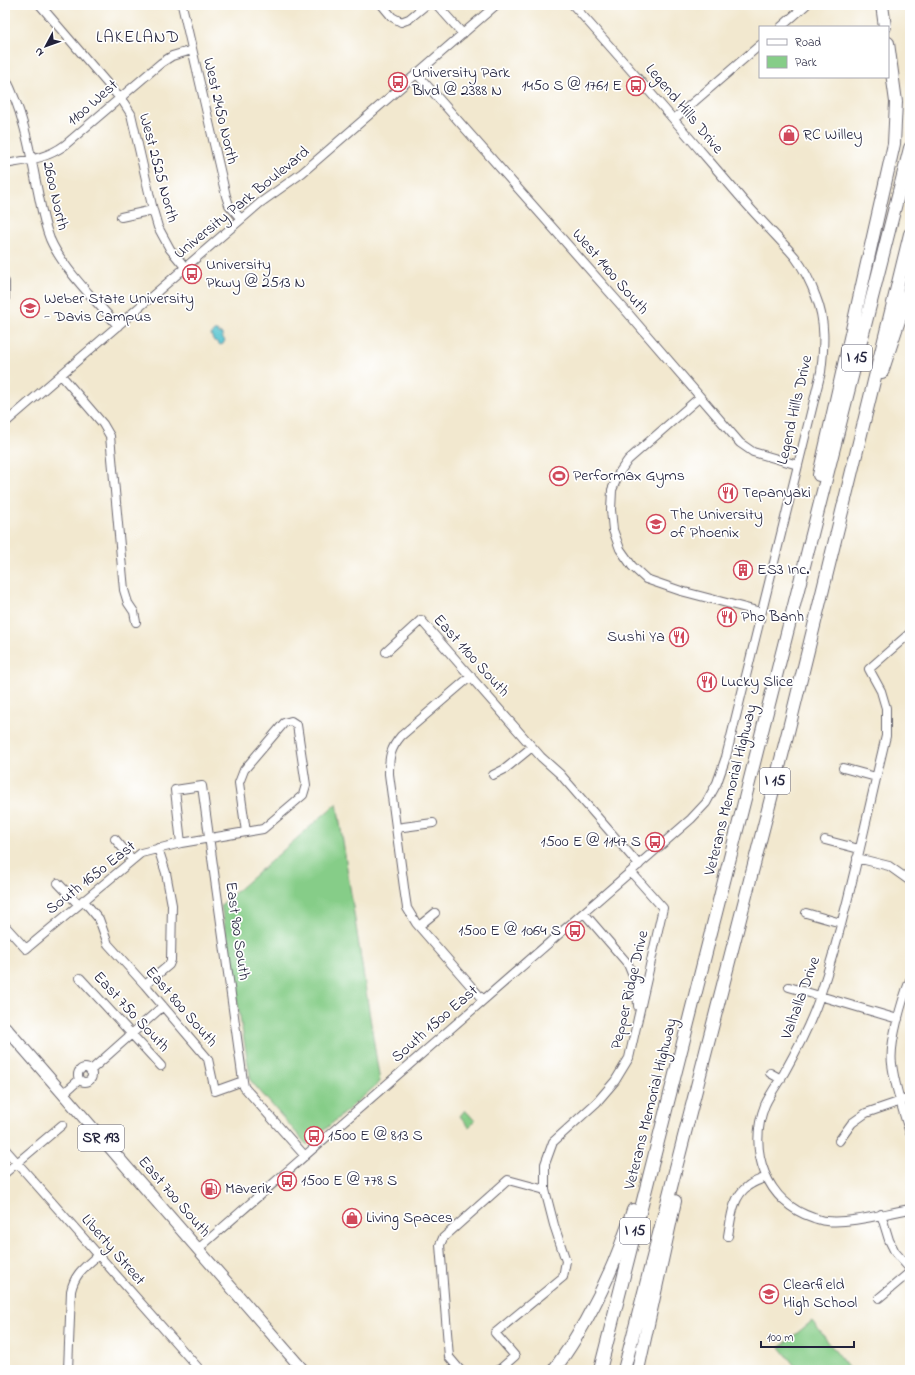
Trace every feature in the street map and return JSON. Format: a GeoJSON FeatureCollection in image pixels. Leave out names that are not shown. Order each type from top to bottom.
{"type":"FeatureCollection","features":[{"type":"Feature","properties":{"kind":"highway"},"geometry":{"type":"LineString","coordinates":[[882,5],[885,26]]}},
{"type":"Feature","properties":{"kind":"highway"},"geometry":{"type":"LineString","coordinates":[[804,569],[803,546],[894,144],[896,102],[889,50]]}},
{"type":"Feature","properties":{"kind":"highway","name":"Veterans Memorial Highway"},"geometry":{"type":"LineString","coordinates":[[600,1370],[910,148]]}},
{"type":"Feature","properties":{"kind":"highway","name":"I 15"},"geometry":{"type":"LineString","coordinates":[[624,1370],[788,732],[910,234]]}},
{"type":"Feature","properties":{"kind":"highway"},"geometry":{"type":"LineString","coordinates":[[861,430],[876,394],[910,287]]}},
{"type":"Feature","properties":{"kind":"highway"},"geometry":{"type":"LineString","coordinates":[[554,1370],[584,1326],[606,1280],[629,1221],[670,1092]]}},
{"type":"Feature","properties":{"kind":"highway"},"geometry":{"type":"LineString","coordinates":[[638,1370],[683,1169],[685,1132]]}},
{"type":"Feature","properties":{"kind":"main road","name":"East 700 South"},"geometry":{"type":"LineString","coordinates":[[5,1027],[303,1370]]}},
{"type":"Feature","properties":{"kind":"street","name":"West 2525 North"},"geometry":{"type":"LineString","coordinates":[[40,5],[120,98],[131,114],[158,227],[163,238],[185,267]]}},
{"type":"Feature","properties":{"kind":"street","name":"West 2450 North"},"geometry":{"type":"LineString","coordinates":[[182,5],[226,196],[229,205],[241,219]]}},
{"type":"Feature","properties":{"kind":"street"},"geometry":{"type":"LineString","coordinates":[[382,5],[392,17],[401,22],[409,19],[426,5]]}},
{"type":"Feature","properties":{"kind":"street"},"geometry":{"type":"LineString","coordinates":[[437,5],[463,34]]}},
{"type":"Feature","properties":{"kind":"street","name":"University Park Boulevard"},"geometry":{"type":"LineString","coordinates":[[5,423],[241,219],[260,203],[302,173],[496,5]]}},
{"type":"Feature","properties":{"kind":"street","name":"Legend Hills Drive"},"geometry":{"type":"LineString","coordinates":[[573,5],[795,258],[817,299],[822,322],[824,342],[821,372],[726,757],[717,783],[706,803],[691,819]]}},
{"type":"Feature","properties":{"kind":"street"},"geometry":{"type":"LineString","coordinates":[[782,26],[806,5]]}},
{"type":"Feature","properties":{"kind":"street"},"geometry":{"type":"LineString","coordinates":[[674,119],[759,46]]}},
{"type":"Feature","properties":{"kind":"street","name":"1100 West"},"geometry":{"type":"LineString","coordinates":[[5,164],[47,156],[61,148],[161,63],[172,56],[192,50]]}},
{"type":"Feature","properties":{"kind":"street","name":"West 1400 South"},"geometry":{"type":"LineString","coordinates":[[417,74],[740,443],[753,452],[798,465]]}},
{"type":"Feature","properties":{"kind":"street","name":"2600 North"},"geometry":{"type":"LineString","coordinates":[[5,77],[18,105],[24,126],[44,222],[50,239],[66,265],[118,326]]}},
{"type":"Feature","properties":{"kind":"street"},"geometry":{"type":"LineString","coordinates":[[121,216],[153,210]]}},
{"type":"Feature","properties":{"kind":"street"},"geometry":{"type":"LineString","coordinates":[[5,282],[5,303]]}},
{"type":"Feature","properties":{"kind":"street"},"geometry":{"type":"LineString","coordinates":[[61,375],[103,424],[110,436],[124,590],[128,603],[134,612],[136,622]]}},
{"type":"Feature","properties":{"kind":"street"},"geometry":{"type":"LineString","coordinates":[[700,397],[628,460],[622,469],[612,490],[611,510],[613,530],[620,549],[632,566],[646,579],[681,592],[761,612]]}},
{"type":"Feature","properties":{"kind":"street","name":"East 1100 South"},"geometry":{"type":"LineString","coordinates":[[386,652],[421,620],[532,747],[560,774],[639,865]]}},
{"type":"Feature","properties":{"kind":"street","name":"Valhalla Drive"},"geometry":{"type":"LineString","coordinates":[[910,633],[869,669],[881,690],[886,708],[886,736],[842,923],[820,996],[802,1040],[765,1105],[759,1128],[758,1147],[760,1162],[766,1177],[776,1193],[789,1206],[804,1214],[826,1221],[849,1221],[910,1209]]}},
{"type":"Feature","properties":{"kind":"street"},"geometry":{"type":"LineString","coordinates":[[471,676],[401,736],[393,745],[389,758],[404,895],[407,908],[419,926],[483,1000]]}},
{"type":"Feature","properties":{"kind":"street","name":"South 1650 East"},"geometry":{"type":"LineString","coordinates":[[6,927],[26,949],[80,902],[141,853],[181,843],[246,832],[263,829],[303,795],[306,785],[297,725],[291,721],[284,723],[244,770],[239,783],[246,832]]}},
{"type":"Feature","properties":{"kind":"street"},"geometry":{"type":"LineString","coordinates":[[493,775],[505,770],[532,747]]}},
{"type":"Feature","properties":{"kind":"street"},"geometry":{"type":"LineString","coordinates":[[843,768],[876,777]]}},
{"type":"Feature","properties":{"kind":"street","name":"East 900 South"},"geometry":{"type":"LineString","coordinates":[[181,843],[175,790],[202,786],[243,1081]]}},
{"type":"Feature","properties":{"kind":"street","name":"South 1500 East"},"geometry":{"type":"LineString","coordinates":[[198,1249],[691,819]]}},
{"type":"Feature","properties":{"kind":"street"},"geometry":{"type":"LineString","coordinates":[[396,828],[433,822]]}},
{"type":"Feature","properties":{"kind":"street"},"geometry":{"type":"LineString","coordinates":[[115,839],[132,859]]}},
{"type":"Feature","properties":{"kind":"street"},"geometry":{"type":"LineString","coordinates":[[825,840],[859,849]]}},
{"type":"Feature","properties":{"kind":"street"},"geometry":{"type":"LineString","coordinates":[[145,985],[169,965],[171,960],[172,905],[166,873],[158,848]]}},
{"type":"Feature","properties":{"kind":"street"},"geometry":{"type":"LineString","coordinates":[[857,858],[889,866],[910,882]]}},
{"type":"Feature","properties":{"kind":"street","name":"Pepper Ridge Drive"},"geometry":{"type":"LineString","coordinates":[[500,1370],[515,1356],[495,1333],[563,1276],[566,1261],[554,1225],[545,1190],[545,1164],[553,1142],[589,1110],[615,1081],[629,1058],[663,908],[631,872]]}},
{"type":"Feature","properties":{"kind":"street","name":"East 800 South"},"geometry":{"type":"LineString","coordinates":[[58,882],[99,919],[108,944],[208,1059],[215,1091],[243,1081]]}},
{"type":"Feature","properties":{"kind":"street"},"geometry":{"type":"LineString","coordinates":[[419,926],[435,913]]}},
{"type":"Feature","properties":{"kind":"street"},"geometry":{"type":"LineString","coordinates":[[584,913],[628,964],[637,986],[639,1015]]}},
{"type":"Feature","properties":{"kind":"street"},"geometry":{"type":"LineString","coordinates":[[806,913],[842,923]]}},
{"type":"Feature","properties":{"kind":"street","name":"East 750 South"},"geometry":{"type":"LineString","coordinates":[[80,978],[161,1066]]}},
{"type":"Feature","properties":{"kind":"street"},"geometry":{"type":"LineString","coordinates":[[910,980],[898,1019],[893,1041],[891,1063],[900,1101],[910,1133]]}},
{"type":"Feature","properties":{"kind":"street"},"geometry":{"type":"LineString","coordinates":[[789,987],[898,1019]]}},
{"type":"Feature","properties":{"kind":"street"},"geometry":{"type":"LineString","coordinates":[[63,1094],[79,1080],[85,1082],[89,1080],[91,1075],[90,1071],[163,1006]]}},
{"type":"Feature","properties":{"kind":"street"},"geometry":{"type":"LineString","coordinates":[[770,1073],[780,1079]]}},
{"type":"Feature","properties":{"kind":"street"},"geometry":{"type":"LineString","coordinates":[[243,1081],[244,1087],[305,1156]]}},
{"type":"Feature","properties":{"kind":"street"},"geometry":{"type":"LineString","coordinates":[[839,1141],[852,1123],[866,1113],[910,1098]]}},
{"type":"Feature","properties":{"kind":"street"},"geometry":{"type":"LineString","coordinates":[[5,1173],[62,1125]]}},
{"type":"Feature","properties":{"kind":"street","name":"Liberty Street"},"geometry":{"type":"LineString","coordinates":[[5,1149],[200,1370]]}},
{"type":"Feature","properties":{"kind":"street"},"geometry":{"type":"LineString","coordinates":[[728,1236],[733,1208],[738,1198],[748,1186],[766,1177]]}},
{"type":"Feature","properties":{"kind":"street"},"geometry":{"type":"LineString","coordinates":[[460,1370],[449,1357],[440,1245],[444,1238],[508,1180],[545,1190]]}},
{"type":"Feature","properties":{"kind":"street"},"geometry":{"type":"LineString","coordinates":[[879,1298],[910,1271],[895,1252],[889,1240],[882,1214]]}},
{"type":"Feature","properties":{"kind":"street"},"geometry":{"type":"LineString","coordinates":[[68,1370],[71,1292],[73,1281],[79,1272],[98,1255]]}},
{"type":"Feature","properties":{"kind":"green space"},"geometry":{"type":"Polygon","coordinates":[[[337,803],[380,1082],[307,1145],[251,1081],[221,905],[337,803]]]}},
{"type":"Feature","properties":{"kind":"green space"},"geometry":{"type":"Polygon","coordinates":[[[465,1110],[475,1121],[469,1127],[460,1116],[465,1110]]]}},
{"type":"Feature","properties":{"kind":"green space"},"geometry":{"type":"Polygon","coordinates":[[[812,1321],[850,1370],[798,1370],[780,1347],[812,1321]]]}},
{"type":"Feature","properties":{"kind":"water"},"geometry":{"type":"Polygon","coordinates":[[[214,331],[222,334],[222,338],[225,340],[223,344],[220,345],[214,341],[211,335],[214,331]]]}},
{"type":"Feature","properties":{"kind":"place","name":"University Park Blvd @ 2388 N"},"geometry":{"type":"Point","coordinates":[398,82]}},
{"type":"Feature","properties":{"kind":"place","name":"1450 S @ 1761 E"},"geometry":{"type":"Point","coordinates":[636,86]}},
{"type":"Feature","properties":{"kind":"place","name":"RC Willey"},"geometry":{"type":"Point","coordinates":[789,135]}},
{"type":"Feature","properties":{"kind":"place","name":"University Pkwy @ 2513 N"},"geometry":{"type":"Point","coordinates":[192,274]}},
{"type":"Feature","properties":{"kind":"place","name":"Weber State University - Davis Campus"},"geometry":{"type":"Point","coordinates":[30,308]}},
{"type":"Feature","properties":{"kind":"place","name":"Performax Gyms"},"geometry":{"type":"Point","coordinates":[559,476]}},
{"type":"Feature","properties":{"kind":"place","name":"Tepanyaki"},"geometry":{"type":"Point","coordinates":[728,493]}},
{"type":"Feature","properties":{"kind":"place","name":"The University of Phoenix"},"geometry":{"type":"Point","coordinates":[656,524]}},
{"type":"Feature","properties":{"kind":"place","name":"ES3 Inc."},"geometry":{"type":"Point","coordinates":[743,570]}},
{"type":"Feature","properties":{"kind":"place","name":"Pho Banh"},"geometry":{"type":"Point","coordinates":[727,617]}},
{"type":"Feature","properties":{"kind":"place","name":"Sushi Ya"},"geometry":{"type":"Point","coordinates":[679,637]}},
{"type":"Feature","properties":{"kind":"place","name":"Lucky Slice"},"geometry":{"type":"Point","coordinates":[707,682]}},
{"type":"Feature","properties":{"kind":"place","name":"1500 E @ 1147 S"},"geometry":{"type":"Point","coordinates":[655,842]}},
{"type":"Feature","properties":{"kind":"place","name":"1500 E @ 1064 S"},"geometry":{"type":"Point","coordinates":[575,931]}},
{"type":"Feature","properties":{"kind":"place","name":"1500 E @ 813 S"},"geometry":{"type":"Point","coordinates":[314,1136]}},
{"type":"Feature","properties":{"kind":"place","name":"1500 E @ 778 S"},"geometry":{"type":"Point","coordinates":[287,1181]}},
{"type":"Feature","properties":{"kind":"place","name":"Maverik"},"geometry":{"type":"Point","coordinates":[211,1189]}},
{"type":"Feature","properties":{"kind":"place","name":"Living Spaces"},"geometry":{"type":"Point","coordinates":[352,1218]}},
{"type":"Feature","properties":{"kind":"place","name":"Clearfield High School"},"geometry":{"type":"Point","coordinates":[769,1294]}},
{"type":"Feature","properties":{"kind":"district","name":"LAKELAND"},"geometry":{"type":"Point","coordinates":[138,37]}}]}
